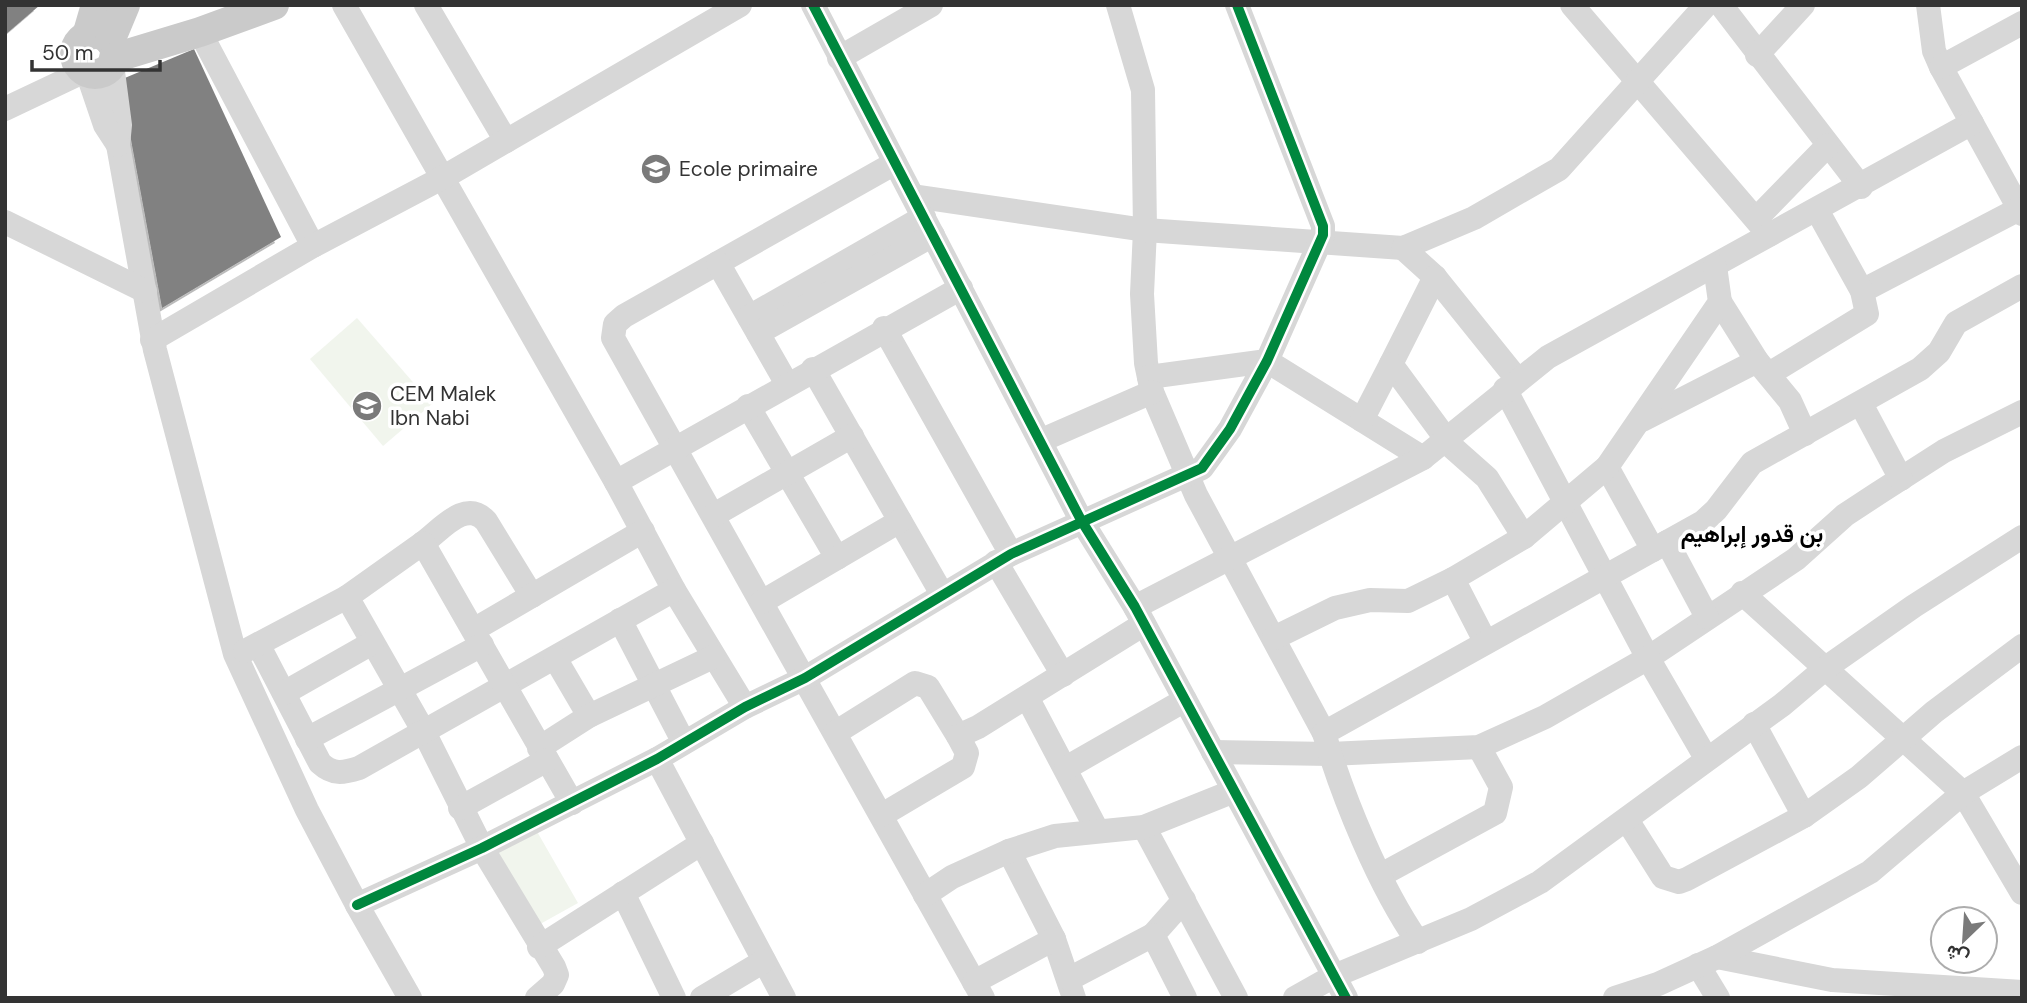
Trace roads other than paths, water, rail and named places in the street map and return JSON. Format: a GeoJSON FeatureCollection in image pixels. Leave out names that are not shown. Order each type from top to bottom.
{"type":"FeatureCollection","features":[{"type":"Feature","properties":{"kind":"main road"},"geometry":{"type":"LineString","coordinates":[[96,5],[99,57]]}},
{"type":"Feature","properties":{"kind":"main road"},"geometry":{"type":"LineString","coordinates":[[99,57],[125,5]]}},
{"type":"Feature","properties":{"kind":"main road"},"geometry":{"type":"LineString","coordinates":[[99,57],[201,32],[274,5]]}},
{"type":"Feature","properties":{"kind":"street"},"geometry":{"type":"LineString","coordinates":[[345,5],[616,482],[674,590],[745,707]]}},
{"type":"Feature","properties":{"kind":"street"},"geometry":{"type":"LineString","coordinates":[[426,5],[506,141]]}},
{"type":"Feature","properties":{"kind":"street"},"geometry":{"type":"LineString","coordinates":[[152,340],[313,246],[444,177],[740,5]]}},
{"type":"Feature","properties":{"kind":"street"},"geometry":{"type":"LineString","coordinates":[[813,5],[1082,520],[1140,616],[1340,987]]}},
{"type":"Feature","properties":{"kind":"street"},"geometry":{"type":"LineString","coordinates":[[839,58],[931,5]]}},
{"type":"Feature","properties":{"kind":"street"},"geometry":{"type":"LineString","coordinates":[[1118,5],[1143,90],[1145,230],[1142,294],[1150,385],[1187,477],[1327,743],[1343,791],[1397,911],[1418,942]]}},
{"type":"Feature","properties":{"kind":"street"},"geometry":{"type":"LineString","coordinates":[[1572,5],[1762,227]]}},
{"type":"Feature","properties":{"kind":"street"},"geometry":{"type":"LineString","coordinates":[[753,325],[923,216],[1403,248],[1474,218],[1559,169],[1706,5]]}},
{"type":"Feature","properties":{"kind":"street"},"geometry":{"type":"LineString","coordinates":[[1720,5],[1861,187]]}},
{"type":"Feature","properties":{"kind":"street"},"geometry":{"type":"LineString","coordinates":[[1757,55],[1803,5]]}},
{"type":"Feature","properties":{"kind":"street"},"geometry":{"type":"LineString","coordinates":[[1862,291],[2020,211],[1941,67],[1934,51],[1927,5]]}},
{"type":"Feature","properties":{"kind":"street"},"geometry":{"type":"LineString","coordinates":[[356,905],[482,848],[657,759],[683,741],[745,707],[805,678],[1003,558],[1202,468],[1215,451],[1267,361],[1320,243],[1323,226],[1241,7]]}},
{"type":"Feature","properties":{"kind":"street"},"geometry":{"type":"LineString","coordinates":[[1941,67],[2022,23]]}},
{"type":"Feature","properties":{"kind":"street"},"geometry":{"type":"LineString","coordinates":[[201,32],[313,246]]}},
{"type":"Feature","properties":{"kind":"street"},"geometry":{"type":"LineString","coordinates":[[5,109],[99,57],[120,125],[118,145],[152,340],[235,654],[307,810],[356,905],[410,998]]}},
{"type":"Feature","properties":{"kind":"street"},"geometry":{"type":"LineString","coordinates":[[1762,227],[1817,210],[1972,123]]}},
{"type":"Feature","properties":{"kind":"street"},"geometry":{"type":"LineString","coordinates":[[958,736],[1063,675],[1140,616],[1231,558],[1423,458],[1511,384],[1548,357],[1715,266],[1762,227],[1828,145]]}},
{"type":"Feature","properties":{"kind":"street"},"geometry":{"type":"LineString","coordinates":[[895,163],[624,316],[613,330],[613,338],[978,990],[1054,939]]}},
{"type":"Feature","properties":{"kind":"street"},"geometry":{"type":"LineString","coordinates":[[1641,420],[1763,367],[1867,314],[1868,306],[1862,291],[1817,210]]}},
{"type":"Feature","properties":{"kind":"street"},"geometry":{"type":"LineString","coordinates":[[5,222],[145,291]]}},
{"type":"Feature","properties":{"kind":"street"},"geometry":{"type":"LineString","coordinates":[[1403,248],[1435,277],[1511,384],[1605,577],[1706,758]]}},
{"type":"Feature","properties":{"kind":"street"},"geometry":{"type":"LineString","coordinates":[[718,263],[787,384]]}},
{"type":"Feature","properties":{"kind":"street"},"geometry":{"type":"LineString","coordinates":[[1715,266],[1720,302],[1763,367],[1790,401],[1805,434]]}},
{"type":"Feature","properties":{"kind":"street"},"geometry":{"type":"LineString","coordinates":[[1362,421],[1435,277]]}},
{"type":"Feature","properties":{"kind":"street"},"geometry":{"type":"LineString","coordinates":[[1327,743],[1485,641],[1703,522],[1716,510],[1742,472],[1752,463],[1861,404],[1932,361],[1956,323],[2022,286]]}},
{"type":"Feature","properties":{"kind":"street"},"geometry":{"type":"LineString","coordinates":[[616,482],[884,328],[961,288]]}},
{"type":"Feature","properties":{"kind":"street"},"geometry":{"type":"LineString","coordinates":[[1274,638],[1335,608],[1370,600],[1408,601],[1453,579],[1524,537],[1606,467],[1720,302]]}},
{"type":"Feature","properties":{"kind":"street"},"geometry":{"type":"LineString","coordinates":[[884,328],[1063,675]]}},
{"type":"Feature","properties":{"kind":"street"},"geometry":{"type":"LineString","coordinates":[[1042,440],[1150,385],[1267,361],[1423,458]]}},
{"type":"Feature","properties":{"kind":"street"},"geometry":{"type":"LineString","coordinates":[[1391,364],[1461,457],[1487,478],[1524,537]]}},
{"type":"Feature","properties":{"kind":"street"},"geometry":{"type":"LineString","coordinates":[[813,369],[942,594]]}},
{"type":"Feature","properties":{"kind":"street"},"geometry":{"type":"LineString","coordinates":[[1861,404],[1901,479]]}},
{"type":"Feature","properties":{"kind":"street"},"geometry":{"type":"LineString","coordinates":[[748,406],[837,558]]}},
{"type":"Feature","properties":{"kind":"street"},"geometry":{"type":"LineString","coordinates":[[1213,752],[1327,743],[1479,747],[1545,717],[1648,658],[1796,559],[1845,516],[1901,479],[1944,451],[2022,412]]}},
{"type":"Feature","properties":{"kind":"street"},"geometry":{"type":"LineString","coordinates":[[714,515],[852,436]]}},
{"type":"Feature","properties":{"kind":"street"},"geometry":{"type":"LineString","coordinates":[[1606,467],[1707,617]]}},
{"type":"Feature","properties":{"kind":"street"},"geometry":{"type":"LineString","coordinates":[[235,654],[260,646],[347,597],[465,512],[475,512],[486,521],[532,596]]}},
{"type":"Feature","properties":{"kind":"street"},"geometry":{"type":"LineString","coordinates":[[762,602],[900,521]]}},
{"type":"Feature","properties":{"kind":"street"},"geometry":{"type":"LineString","coordinates":[[307,739],[399,689],[479,637],[532,596],[643,531]]}},
{"type":"Feature","properties":{"kind":"street"},"geometry":{"type":"LineString","coordinates":[[1295,998],[1340,987],[1418,942],[1471,919],[1540,882],[1627,820],[1827,667],[1914,606],[2022,537]]}},
{"type":"Feature","properties":{"kind":"street"},"geometry":{"type":"LineString","coordinates":[[423,543],[572,803]]}},
{"type":"Feature","properties":{"kind":"street"},"geometry":{"type":"LineString","coordinates":[[1453,579],[1485,641]]}},
{"type":"Feature","properties":{"kind":"street"},"geometry":{"type":"LineString","coordinates":[[260,646],[307,739],[326,769],[344,773],[359,768],[424,732],[674,590]]}},
{"type":"Feature","properties":{"kind":"street"},"geometry":{"type":"LineString","coordinates":[[1742,593],[1827,667],[1902,740],[1963,793],[2022,893]]}},
{"type":"Feature","properties":{"kind":"street"},"geometry":{"type":"LineString","coordinates":[[347,597],[424,732],[482,848],[557,975],[553,984],[537,998]]}},
{"type":"Feature","properties":{"kind":"street"},"geometry":{"type":"LineString","coordinates":[[620,620],[683,741]]}},
{"type":"Feature","properties":{"kind":"street"},"geometry":{"type":"LineString","coordinates":[[284,692],[372,643]]}},
{"type":"Feature","properties":{"kind":"street"},"geometry":{"type":"LineString","coordinates":[[1627,820],[1663,877],[1679,882],[1804,816],[1859,777],[1979,676],[2022,646]]}},
{"type":"Feature","properties":{"kind":"street"},"geometry":{"type":"LineString","coordinates":[[460,808],[543,754],[589,716],[713,657]]}},
{"type":"Feature","properties":{"kind":"street"},"geometry":{"type":"LineString","coordinates":[[555,658],[589,716]]}},
{"type":"Feature","properties":{"kind":"street"},"geometry":{"type":"LineString","coordinates":[[835,733],[909,685],[922,684],[928,687],[958,736],[967,752],[963,767],[882,815]]}},
{"type":"Feature","properties":{"kind":"street"},"geometry":{"type":"LineString","coordinates":[[1027,697],[1097,830]]}},
{"type":"Feature","properties":{"kind":"street"},"geometry":{"type":"LineString","coordinates":[[1066,768],[1185,700]]}},
{"type":"Feature","properties":{"kind":"street"},"geometry":{"type":"LineString","coordinates":[[1754,724],[1804,816]]}},
{"type":"Feature","properties":{"kind":"street"},"geometry":{"type":"LineString","coordinates":[[1381,875],[1494,813],[1501,788],[1479,747]]}},
{"type":"Feature","properties":{"kind":"street"},"geometry":{"type":"LineString","coordinates":[[1615,998],[1708,961],[1870,872],[1963,793],[2022,757]]}},
{"type":"Feature","properties":{"kind":"street"},"geometry":{"type":"LineString","coordinates":[[657,759],[784,998]]}},
{"type":"Feature","properties":{"kind":"street"},"geometry":{"type":"LineString","coordinates":[[925,895],[952,877],[1009,851],[1055,836],[1144,827],[1234,791]]}},
{"type":"Feature","properties":{"kind":"street"},"geometry":{"type":"LineString","coordinates":[[1144,827],[1236,998]]}},
{"type":"Feature","properties":{"kind":"street"},"geometry":{"type":"LineString","coordinates":[[539,947],[702,843]]}},
{"type":"Feature","properties":{"kind":"street"},"geometry":{"type":"LineString","coordinates":[[1009,851],[1054,939],[1072,988],[1153,935],[1184,900]]}},
{"type":"Feature","properties":{"kind":"street"},"geometry":{"type":"LineString","coordinates":[[623,893],[674,998]]}},
{"type":"Feature","properties":{"kind":"street"},"geometry":{"type":"LineString","coordinates":[[1153,935],[1185,998]]}},
{"type":"Feature","properties":{"kind":"street"},"geometry":{"type":"LineString","coordinates":[[702,998],[764,961]]}},
{"type":"Feature","properties":{"kind":"street"},"geometry":{"type":"LineString","coordinates":[[1708,961],[1837,989],[2022,992]]}},
{"type":"Feature","properties":{"kind":"street"},"geometry":{"type":"LineString","coordinates":[[1708,961],[1718,998]]}},
{"type":"Feature","properties":{"kind":"place","name":"Ecole primaire"},"geometry":{"type":"Point","coordinates":[656,169]}},
{"type":"Feature","properties":{"kind":"place","name":"CEM Malek Ibn Nabi"},"geometry":{"type":"Point","coordinates":[367,406]}},
{"type":"Feature","properties":{"kind":"district","name":"بن قدور إبراهيم"},"geometry":{"type":"Point","coordinates":[1752,534]}}]}
